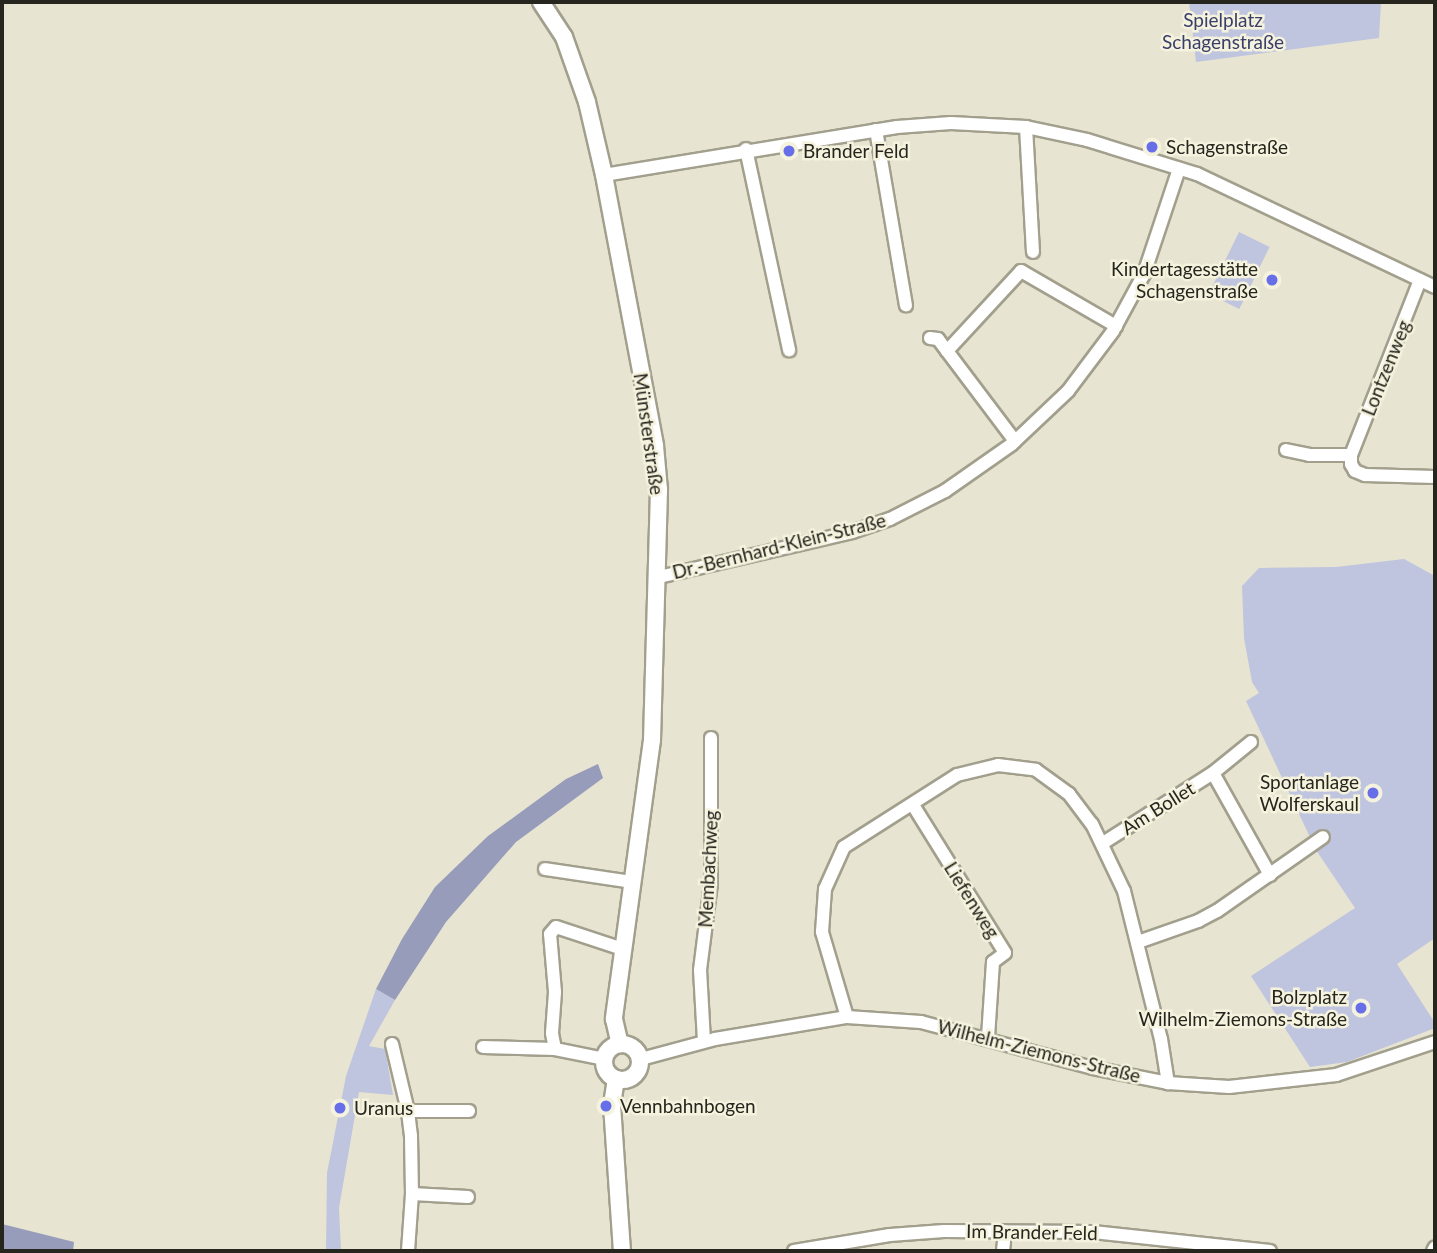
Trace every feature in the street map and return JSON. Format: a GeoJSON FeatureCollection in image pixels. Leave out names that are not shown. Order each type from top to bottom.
{"type":"FeatureCollection","features":[{"type":"Feature","properties":{"kind":"street","name":"Münsterstraße"},"geometry":{"type":"LineString","coordinates":[[541,2],[564,37],[587,102],[604,175],[655,446],[659,491],[659,577],[652,740],[614,1019],[620,1044]]}},
{"type":"Feature","properties":{"kind":"street"},"geometry":{"type":"LineString","coordinates":[[604,175],[746,149],[876,130],[951,123],[1026,127],[1087,140],[1180,169],[1250,197],[1435,286]]}},
{"type":"Feature","properties":{"kind":"street"},"geometry":{"type":"LineString","coordinates":[[1026,127],[1033,252]]}},
{"type":"Feature","properties":{"kind":"street"},"geometry":{"type":"LineString","coordinates":[[876,130],[906,305]]}},
{"type":"Feature","properties":{"kind":"street"},"geometry":{"type":"LineString","coordinates":[[746,149],[789,350]]}},
{"type":"Feature","properties":{"kind":"street","name":"Dr.-Bernhard-Klein-Straße"},"geometry":{"type":"LineString","coordinates":[[659,577],[852,531],[890,519],[951,487],[1015,441],[1068,391],[1116,326],[1144,274],[1180,169]]}},
{"type":"Feature","properties":{"kind":"street"},"geometry":{"type":"LineString","coordinates":[[947,351],[1021,271],[1116,326]]}},
{"type":"Feature","properties":{"kind":"street","name":"Lontzenweg"},"geometry":{"type":"LineString","coordinates":[[1351,455],[1420,280]]}},
{"type":"Feature","properties":{"kind":"street"},"geometry":{"type":"LineString","coordinates":[[930,338],[938,339],[1015,441]]}},
{"type":"Feature","properties":{"kind":"street"},"geometry":{"type":"LineString","coordinates":[[1286,450],[1309,454],[1351,455],[1354,471],[1365,475],[1435,477]]}},
{"type":"Feature","properties":{"kind":"street","name":"Membachweg"},"geometry":{"type":"LineString","coordinates":[[704,1041],[700,970],[711,883],[711,738]]}},
{"type":"Feature","properties":{"kind":"street","name":"Am Bollet"},"geometry":{"type":"LineString","coordinates":[[1103,842],[1213,774],[1251,742]]}},
{"type":"Feature","properties":{"kind":"street"},"geometry":{"type":"LineString","coordinates":[[848,1017],[822,932],[825,889],[844,847],[957,775],[998,765],[1036,770],[1069,794],[1103,842],[1124,891],[1138,942],[1168,1083]]}},
{"type":"Feature","properties":{"kind":"street","name":"Am Bollet"},"geometry":{"type":"LineString","coordinates":[[1213,774],[1270,874]]}},
{"type":"Feature","properties":{"kind":"street","name":"Liefenweg"},"geometry":{"type":"LineString","coordinates":[[913,805],[1005,953],[993,962],[988,1037]]}},
{"type":"Feature","properties":{"kind":"street"},"geometry":{"type":"LineString","coordinates":[[1138,942],[1198,921],[1324,837]]}},
{"type":"Feature","properties":{"kind":"street"},"geometry":{"type":"LineString","coordinates":[[545,869],[632,882]]}},
{"type":"Feature","properties":{"kind":"street"},"geometry":{"type":"LineString","coordinates":[[555,1049],[552,1033],[555,992],[550,934],[556,927],[623,949]]}},
{"type":"Feature","properties":{"kind":"street","name":"Wilhelm-Ziemons-Straße"},"geometry":{"type":"LineString","coordinates":[[641,1059],[704,1041],[848,1017],[921,1022],[988,1037],[1093,1068],[1168,1083],[1229,1087],[1336,1075],[1435,1042]]}},
{"type":"Feature","properties":{"kind":"street"},"geometry":{"type":"LineString","coordinates":[[392,1044],[408,1111],[411,1136],[412,1194],[408,1251]]}},
{"type":"Feature","properties":{"kind":"street"},"geometry":{"type":"LineString","coordinates":[[620,1044],[635,1048],[641,1059],[640,1068],[635,1075],[625,1080],[615,1079],[608,1074],[604,1059],[609,1049],[620,1044]]}},
{"type":"Feature","properties":{"kind":"street"},"geometry":{"type":"LineString","coordinates":[[483,1047],[555,1049],[604,1059]]}},
{"type":"Feature","properties":{"kind":"street"},"geometry":{"type":"LineString","coordinates":[[615,1079],[612,1105],[622,1251]]}},
{"type":"Feature","properties":{"kind":"street"},"geometry":{"type":"LineString","coordinates":[[408,1111],[469,1111]]}},
{"type":"Feature","properties":{"kind":"street"},"geometry":{"type":"LineString","coordinates":[[412,1194],[468,1197]]}},
{"type":"Feature","properties":{"kind":"street"},"geometry":{"type":"LineString","coordinates":[[1003,1251],[1005,1231]]}},
{"type":"Feature","properties":{"kind":"street","name":"Im Brander Feld"},"geometry":{"type":"LineString","coordinates":[[794,1251],[890,1235],[1005,1231],[1093,1232],[1270,1251]]}},
{"type":"Feature","properties":{"kind":"street"},"geometry":{"type":"LineString","coordinates":[[1433,1251],[1435,1247]]}},
{"type":"Feature","properties":{"kind":"green space","name":"Spielplatz Schagenstraße"},"geometry":{"type":"Polygon","coordinates":[[[1189,2],[1381,2],[1379,38],[1196,62],[1189,2]]]}},
{"type":"Feature","properties":{"kind":"green space"},"geometry":{"type":"Polygon","coordinates":[[[1239,232],[1270,247],[1239,309],[1209,294],[1239,232]]]}},
{"type":"Feature","properties":{"kind":"green space"},"geometry":{"type":"Polygon","coordinates":[[[1404,559],[1435,576],[1435,938],[1397,964],[1435,1023],[1435,1028],[1347,1062],[1310,1067],[1251,976],[1355,908],[1316,850],[1246,701],[1259,693],[1252,682],[1244,638],[1242,586],[1259,568],[1336,567],[1404,559]]]}},
{"type":"Feature","properties":{"kind":"green space"},"geometry":{"type":"Polygon","coordinates":[[[376,989],[395,1000],[369,1046],[385,1049],[393,1095],[359,1092],[339,1208],[341,1251],[326,1251],[327,1173],[346,1076],[376,989]]]}},
{"type":"Feature","properties":{"kind":"shaded area"},"geometry":{"type":"Polygon","coordinates":[[[598,764],[603,778],[516,842],[446,922],[395,1000],[376,989],[402,939],[435,887],[488,836],[566,779],[598,764]]]}},
{"type":"Feature","properties":{"kind":"shaded area"},"geometry":{"type":"Polygon","coordinates":[[[2,1224],[74,1242],[73,1251],[2,1251],[2,1224]]]}},
{"type":"Feature","properties":{"kind":"place","name":"Schagenstraße"},"geometry":{"type":"Point","coordinates":[1152,147]}},
{"type":"Feature","properties":{"kind":"place","name":"Brander Feld"},"geometry":{"type":"Point","coordinates":[789,151]}},
{"type":"Feature","properties":{"kind":"place","name":"Kindertagesstätte Schagenstraße"},"geometry":{"type":"Point","coordinates":[1272,280]}},
{"type":"Feature","properties":{"kind":"place","name":"Sportanlage Wolferskaul"},"geometry":{"type":"Point","coordinates":[1373,793]}},
{"type":"Feature","properties":{"kind":"place","name":"Bolzplatz Wilhelm-Ziemons-Straße"},"geometry":{"type":"Point","coordinates":[1361,1008]}},
{"type":"Feature","properties":{"kind":"place","name":"Vennbahnbogen"},"geometry":{"type":"Point","coordinates":[606,1106]}},
{"type":"Feature","properties":{"kind":"place","name":"Uranus"},"geometry":{"type":"Point","coordinates":[340,1108]}}]}
